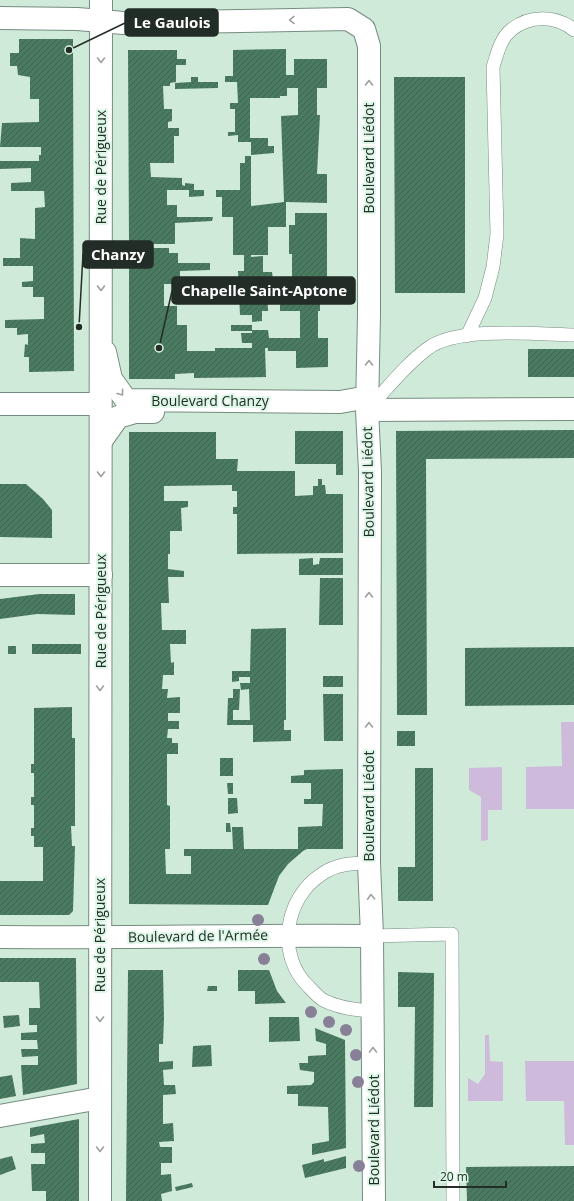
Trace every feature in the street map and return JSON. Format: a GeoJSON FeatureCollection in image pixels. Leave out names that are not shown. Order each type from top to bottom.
{"type":"FeatureCollection","features":[{"type":"Feature","properties":{"kind":"main road","name":"Boulevard Liédot"},"geometry":{"type":"LineString","coordinates":[[0,18],[77,19],[101,11],[123,23],[348,19],[364,29],[369,46],[367,409],[370,471],[369,863],[372,936],[374,1201]]}},
{"type":"Feature","properties":{"kind":"main road","name":"Rue de Périgueux"},"geometry":{"type":"LineString","coordinates":[[100,1201],[101,11]]}},
{"type":"Feature","properties":{"kind":"main road","name":"Boulevard Chanzy"},"geometry":{"type":"LineString","coordinates":[[101,331],[110,380],[126,400],[340,402],[367,409]]}},
{"type":"Feature","properties":{"kind":"main road"},"geometry":{"type":"LineString","coordinates":[[0,404],[100,404]]}},
{"type":"Feature","properties":{"kind":"main road","name":"Boulevard Chanzy"},"geometry":{"type":"LineString","coordinates":[[100,442],[118,417],[135,412],[367,409],[574,410]]}},
{"type":"Feature","properties":{"kind":"main road"},"geometry":{"type":"LineString","coordinates":[[0,575],[101,575]]}},
{"type":"Feature","properties":{"kind":"main road","name":"Boulevard de l'Armée"},"geometry":{"type":"LineString","coordinates":[[0,938],[287,935],[372,936]]}},
{"type":"Feature","properties":{"kind":"main road"},"geometry":{"type":"LineString","coordinates":[[0,1116],[100,1098]]}},
{"type":"Feature","properties":{"kind":"lane"},"geometry":{"type":"LineString","coordinates":[[467,336],[485,298],[493,267],[497,234],[493,67],[498,48],[510,31],[526,22],[547,18],[566,24],[574,30]]}},
{"type":"Feature","properties":{"kind":"lane"},"geometry":{"type":"LineString","coordinates":[[367,409],[427,348],[447,338],[486,333],[574,335]]}},
{"type":"Feature","properties":{"kind":"lane"},"geometry":{"type":"LineString","coordinates":[[369,863],[345,864],[322,873],[304,890],[292,911],[287,935],[291,960],[303,982],[321,999],[345,1009],[373,1011]]}},
{"type":"Feature","properties":{"kind":"lane"},"geometry":{"type":"LineString","coordinates":[[372,936],[452,934],[453,1201]]}},
{"type":"Feature","properties":{"kind":"shaded area"},"geometry":{"type":"Polygon","coordinates":[[[561,722],[574,722],[574,809],[526,809],[526,767],[562,766],[561,722]]]}},
{"type":"Feature","properties":{"kind":"shaded area"},"geometry":{"type":"Polygon","coordinates":[[[502,767],[502,810],[488,810],[488,840],[481,841],[481,797],[469,790],[469,768],[502,767]]]}},
{"type":"Feature","properties":{"kind":"shaded area"},"geometry":{"type":"Polygon","coordinates":[[[485,1035],[489,1035],[490,1061],[503,1062],[503,1101],[468,1101],[468,1078],[478,1084],[485,1074],[485,1035]]]}},
{"type":"Feature","properties":{"kind":"shaded area"},"geometry":{"type":"Polygon","coordinates":[[[525,1061],[574,1061],[574,1145],[565,1145],[564,1101],[526,1101],[525,1061]]]}},
{"type":"Feature","properties":{"kind":"building"},"geometry":{"type":"Polygon","coordinates":[[[19,39],[73,39],[74,371],[29,372],[29,357],[24,357],[25,344],[28,345],[28,334],[17,335],[17,328],[5,328],[5,320],[44,319],[44,297],[33,297],[33,287],[22,287],[22,282],[33,281],[33,266],[3,266],[3,258],[20,258],[20,238],[35,239],[35,208],[45,207],[44,191],[11,191],[11,183],[31,182],[31,168],[0,169],[0,161],[39,161],[39,155],[41,155],[41,147],[0,147],[2,123],[39,122],[39,99],[30,99],[30,77],[18,75],[17,66],[10,66],[10,53],[19,53],[19,39]]]}},
{"type":"Feature","properties":{"kind":"building"},"geometry":{"type":"Polygon","coordinates":[[[286,49],[286,75],[294,75],[294,59],[327,59],[327,88],[317,88],[317,115],[320,115],[317,174],[327,174],[327,203],[286,202],[286,227],[268,227],[268,255],[251,255],[251,257],[263,256],[263,272],[272,272],[273,279],[267,280],[268,311],[262,311],[262,321],[252,322],[252,315],[240,315],[238,271],[244,271],[244,255],[233,255],[233,217],[222,217],[222,197],[216,197],[216,190],[240,190],[240,163],[245,163],[245,156],[251,156],[251,206],[284,202],[281,116],[298,115],[298,88],[287,88],[287,96],[280,96],[280,98],[250,98],[250,138],[268,138],[268,146],[274,146],[274,153],[251,155],[251,142],[238,142],[238,135],[228,136],[228,132],[235,132],[235,109],[230,109],[230,103],[238,103],[237,82],[225,82],[225,76],[233,76],[233,50],[286,49]]]}},
{"type":"Feature","properties":{"kind":"building"},"geometry":{"type":"Polygon","coordinates":[[[128,50],[177,50],[177,59],[186,59],[186,65],[176,65],[176,82],[170,83],[170,86],[163,86],[164,109],[172,109],[172,121],[168,122],[168,128],[179,128],[179,136],[174,136],[174,163],[150,163],[151,177],[182,178],[182,185],[185,186],[185,183],[194,184],[194,190],[204,190],[204,196],[189,197],[189,190],[167,190],[167,205],[177,205],[177,217],[213,217],[212,221],[175,223],[175,244],[129,244],[128,50]]]}},
{"type":"Feature","properties":{"kind":"building"},"geometry":{"type":"Polygon","coordinates":[[[191,77],[198,77],[198,82],[218,82],[218,88],[175,89],[175,83],[191,82],[191,77]]]}},
{"type":"Feature","properties":{"kind":"building"},"geometry":{"type":"Polygon","coordinates":[[[394,77],[465,77],[465,293],[395,293],[394,77]]]}},
{"type":"Feature","properties":{"kind":"building"},"geometry":{"type":"Polygon","coordinates":[[[295,213],[327,213],[327,279],[320,279],[318,338],[328,338],[328,367],[296,368],[296,351],[268,351],[268,348],[265,348],[266,377],[194,378],[194,373],[175,374],[175,379],[129,379],[129,248],[169,248],[169,253],[178,253],[178,263],[210,263],[210,270],[180,271],[180,284],[164,284],[164,306],[177,306],[177,325],[187,325],[187,351],[215,351],[215,348],[252,348],[252,343],[242,343],[241,333],[252,333],[252,331],[231,331],[231,325],[252,325],[252,330],[268,330],[269,338],[300,338],[300,311],[280,311],[280,279],[292,279],[292,254],[289,254],[289,225],[295,225],[295,213]]]}},
{"type":"Feature","properties":{"kind":"building"},"geometry":{"type":"Polygon","coordinates":[[[528,349],[574,349],[574,377],[528,377],[528,349]]]}},
{"type":"Feature","properties":{"kind":"building"},"geometry":{"type":"Polygon","coordinates":[[[574,430],[574,458],[426,459],[427,715],[397,715],[396,431],[574,430]]]}},
{"type":"Feature","properties":{"kind":"building"},"geometry":{"type":"Polygon","coordinates":[[[295,431],[343,431],[343,475],[336,475],[336,464],[295,464],[295,431]]]}},
{"type":"Feature","properties":{"kind":"building"},"geometry":{"type":"Polygon","coordinates":[[[129,432],[216,432],[216,459],[238,459],[237,471],[295,471],[295,496],[313,495],[313,486],[318,486],[318,479],[322,479],[322,485],[325,485],[326,494],[343,494],[343,553],[237,554],[237,514],[233,514],[233,507],[237,507],[237,491],[232,491],[232,485],[164,486],[164,501],[188,501],[188,507],[181,508],[182,531],[170,531],[170,554],[168,554],[168,569],[184,571],[184,577],[168,577],[169,603],[161,603],[162,630],[186,630],[186,644],[170,644],[171,663],[174,662],[174,675],[163,675],[162,689],[168,689],[167,698],[180,697],[180,713],[168,713],[168,721],[179,721],[179,729],[168,729],[167,738],[172,738],[172,743],[178,743],[178,754],[167,754],[167,805],[170,806],[170,849],[165,849],[166,874],[191,874],[191,856],[184,856],[184,849],[233,849],[232,827],[243,827],[244,849],[298,849],[298,827],[322,826],[323,804],[304,804],[304,799],[311,799],[311,783],[291,783],[291,776],[304,775],[304,770],[343,769],[343,849],[307,849],[303,851],[288,864],[279,876],[268,905],[129,904],[129,432]]]}},
{"type":"Feature","properties":{"kind":"building"},"geometry":{"type":"Polygon","coordinates":[[[0,484],[26,484],[43,499],[52,510],[52,538],[0,537],[0,484]]]}},
{"type":"Feature","properties":{"kind":"building"},"geometry":{"type":"Polygon","coordinates":[[[313,558],[313,565],[319,564],[320,558],[343,558],[343,575],[299,575],[299,559],[313,558]]]}},
{"type":"Feature","properties":{"kind":"building"},"geometry":{"type":"Polygon","coordinates":[[[320,578],[343,578],[343,625],[319,625],[320,578]]]}},
{"type":"Feature","properties":{"kind":"building"},"geometry":{"type":"Polygon","coordinates":[[[39,594],[75,594],[75,615],[37,614],[0,619],[0,599],[39,594]]]}},
{"type":"Feature","properties":{"kind":"building"},"geometry":{"type":"Polygon","coordinates":[[[286,628],[286,720],[284,720],[284,730],[291,730],[291,741],[253,742],[253,725],[227,725],[228,698],[233,698],[233,689],[240,689],[239,710],[233,710],[233,720],[250,720],[249,689],[241,690],[240,683],[250,683],[250,677],[239,677],[239,681],[232,682],[232,671],[250,671],[251,629],[286,628]]]}},
{"type":"Feature","properties":{"kind":"building"},"geometry":{"type":"Polygon","coordinates":[[[32,644],[81,644],[81,654],[32,654],[32,644]]]}},
{"type":"Feature","properties":{"kind":"building"},"geometry":{"type":"Polygon","coordinates":[[[8,646],[16,646],[16,654],[8,654],[8,646]]]}},
{"type":"Feature","properties":{"kind":"building"},"geometry":{"type":"Polygon","coordinates":[[[574,647],[574,705],[465,706],[465,648],[574,647]]]}},
{"type":"Feature","properties":{"kind":"building"},"geometry":{"type":"Polygon","coordinates":[[[323,676],[343,676],[343,687],[323,687],[323,676]]]}},
{"type":"Feature","properties":{"kind":"building"},"geometry":{"type":"Polygon","coordinates":[[[323,694],[343,694],[343,741],[324,741],[323,694]]]}},
{"type":"Feature","properties":{"kind":"building"},"geometry":{"type":"Polygon","coordinates":[[[72,707],[72,738],[75,738],[75,826],[71,826],[72,846],[75,846],[73,911],[69,915],[0,915],[0,881],[43,881],[43,847],[34,847],[34,836],[31,836],[31,828],[34,828],[34,805],[31,805],[31,797],[34,797],[34,773],[31,773],[31,764],[34,764],[34,708],[72,707]]]}},
{"type":"Feature","properties":{"kind":"building"},"geometry":{"type":"Polygon","coordinates":[[[397,731],[415,731],[415,746],[397,746],[397,731]]]}},
{"type":"Feature","properties":{"kind":"building"},"geometry":{"type":"Polygon","coordinates":[[[220,758],[233,758],[233,776],[220,776],[220,758]]]}},
{"type":"Feature","properties":{"kind":"building"},"geometry":{"type":"Polygon","coordinates":[[[415,768],[433,768],[433,901],[398,901],[398,867],[415,867],[415,768]]]}},
{"type":"Feature","properties":{"kind":"building"},"geometry":{"type":"Polygon","coordinates":[[[227,783],[233,783],[233,794],[228,794],[227,783]]]}},
{"type":"Feature","properties":{"kind":"building"},"geometry":{"type":"Polygon","coordinates":[[[228,798],[237,798],[238,813],[228,814],[228,798]]]}},
{"type":"Feature","properties":{"kind":"building"},"geometry":{"type":"Polygon","coordinates":[[[226,823],[230,823],[231,832],[226,832],[226,823]]]}},
{"type":"Feature","properties":{"kind":"building"},"geometry":{"type":"Polygon","coordinates":[[[0,958],[76,958],[77,1084],[23,1095],[21,1065],[38,1065],[38,1056],[22,1057],[21,1049],[38,1049],[37,1040],[21,1040],[21,1033],[37,1032],[37,1025],[29,1025],[29,1008],[40,1008],[39,982],[0,982],[0,958]]]}},
{"type":"Feature","properties":{"kind":"building"},"geometry":{"type":"Polygon","coordinates":[[[128,970],[163,970],[163,1044],[159,1044],[159,1062],[173,1061],[173,1069],[163,1070],[164,1085],[175,1085],[176,1094],[163,1095],[163,1124],[173,1123],[174,1141],[159,1142],[160,1147],[172,1147],[172,1163],[161,1163],[161,1175],[171,1174],[172,1191],[161,1194],[162,1201],[126,1201],[128,970]]]}},
{"type":"Feature","properties":{"kind":"building"},"geometry":{"type":"Polygon","coordinates":[[[238,970],[269,970],[277,991],[286,1003],[255,1004],[255,991],[238,991],[238,970]]]}},
{"type":"Feature","properties":{"kind":"building"},"geometry":{"type":"Polygon","coordinates":[[[398,972],[434,973],[433,1107],[414,1107],[415,1007],[398,1007],[398,972]]]}},
{"type":"Feature","properties":{"kind":"building"},"geometry":{"type":"Polygon","coordinates":[[[208,986],[217,986],[217,991],[207,991],[208,986]]]}},
{"type":"Feature","properties":{"kind":"building"},"geometry":{"type":"Polygon","coordinates":[[[19,1015],[20,1026],[4,1028],[3,1016],[19,1015]]]}},
{"type":"Feature","properties":{"kind":"building"},"geometry":{"type":"Polygon","coordinates":[[[269,1017],[299,1017],[300,1041],[269,1042],[269,1017]]]}},
{"type":"Feature","properties":{"kind":"building"},"geometry":{"type":"Polygon","coordinates":[[[315,1028],[345,1040],[346,1148],[312,1155],[312,1144],[329,1141],[328,1107],[298,1106],[298,1094],[287,1094],[287,1086],[311,1085],[314,1082],[314,1072],[300,1070],[299,1063],[308,1063],[308,1056],[326,1055],[326,1044],[316,1041],[315,1028]]]}},
{"type":"Feature","properties":{"kind":"building"},"geometry":{"type":"Polygon","coordinates":[[[211,1045],[212,1066],[192,1067],[193,1046],[211,1045]]]}},
{"type":"Feature","properties":{"kind":"building"},"geometry":{"type":"Polygon","coordinates":[[[12,1075],[16,1096],[0,1099],[0,1077],[12,1075]]]}},
{"type":"Feature","properties":{"kind":"building"},"geometry":{"type":"Polygon","coordinates":[[[79,1119],[79,1201],[46,1201],[46,1191],[32,1191],[31,1164],[45,1164],[45,1153],[31,1153],[31,1144],[45,1143],[44,1134],[30,1137],[30,1128],[79,1119]]]}},
{"type":"Feature","properties":{"kind":"building"},"geometry":{"type":"Polygon","coordinates":[[[12,1156],[16,1169],[0,1175],[0,1159],[12,1156]]]}},
{"type":"Feature","properties":{"kind":"building"},"geometry":{"type":"Polygon","coordinates":[[[346,1156],[346,1168],[305,1178],[302,1165],[324,1159],[324,1162],[346,1156]]]}},
{"type":"Feature","properties":{"kind":"building"},"geometry":{"type":"Polygon","coordinates":[[[574,1166],[574,1201],[467,1201],[466,1167],[574,1166]]]}},
{"type":"Feature","properties":{"kind":"building"},"geometry":{"type":"Polygon","coordinates":[[[192,1183],[193,1187],[176,1191],[175,1187],[192,1183]]]}},
{"type":"Feature","properties":{"kind":"place","name":"Le Gaulois"},"geometry":{"type":"Point","coordinates":[69,50]}},
{"type":"Feature","properties":{"kind":"place","name":"Chanzy"},"geometry":{"type":"Point","coordinates":[79,327]}},
{"type":"Feature","properties":{"kind":"place","name":"Chapelle Saint-Aptone"},"geometry":{"type":"Point","coordinates":[159,348]}}]}
